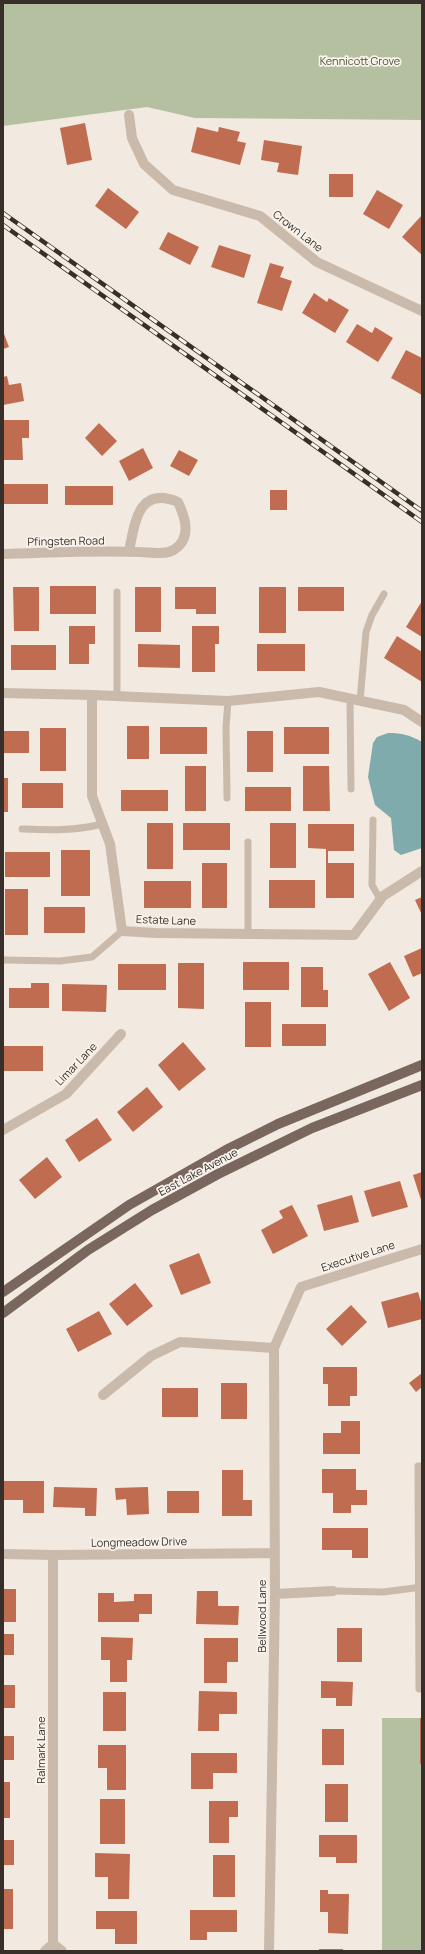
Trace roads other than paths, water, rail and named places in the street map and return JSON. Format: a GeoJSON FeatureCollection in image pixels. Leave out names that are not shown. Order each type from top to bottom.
{"type":"FeatureCollection","features":[{"type":"Feature","properties":{"kind":"main road","name":"East Lake Avenue"},"geometry":{"type":"LineString","coordinates":[[3,1292],[129,1205],[226,1150],[278,1124],[422,1065]]}},
{"type":"Feature","properties":{"kind":"main road","name":"East Lake Avenue"},"geometry":{"type":"LineString","coordinates":[[3,1313],[88,1250],[158,1206],[218,1174],[312,1128],[422,1085]]}},
{"type":"Feature","properties":{"kind":"street","name":"Crown Lane"},"geometry":{"type":"LineString","coordinates":[[129,115],[132,138],[144,164],[173,190],[260,216],[317,262],[422,311]]}},
{"type":"Feature","properties":{"kind":"street","name":"Pfingsten Road"},"geometry":{"type":"LineString","coordinates":[[3,554],[129,551],[163,553],[175,550],[185,536],[185,518],[178,502],[165,497],[148,501],[138,514],[129,551]]}},
{"type":"Feature","properties":{"kind":"street"},"geometry":{"type":"LineString","coordinates":[[3,693],[117,696],[228,702],[319,692],[404,710],[422,722]]}},
{"type":"Feature","properties":{"kind":"street","name":"Estate Lane"},"geometry":{"type":"LineString","coordinates":[[92,695],[92,796],[110,844],[122,930],[156,933],[354,935],[380,900],[422,871]]}},
{"type":"Feature","properties":{"kind":"street","name":"Limar Lane"},"geometry":{"type":"LineString","coordinates":[[3,1130],[66,1094],[121,1034]]}},
{"type":"Feature","properties":{"kind":"street","name":"Executive Lane"},"geometry":{"type":"LineString","coordinates":[[301,1287],[422,1249]]}},
{"type":"Feature","properties":{"kind":"street","name":"Bellwood Lane"},"geometry":{"type":"LineString","coordinates":[[269,1951],[275,1594],[274,1348],[301,1287]]}},
{"type":"Feature","properties":{"kind":"street"},"geometry":{"type":"LineString","coordinates":[[103,1395],[151,1356],[180,1342],[274,1348]]}},
{"type":"Feature","properties":{"kind":"street","name":"Longmeadow Drive"},"geometry":{"type":"LineString","coordinates":[[3,1554],[274,1553]]}},
{"type":"Feature","properties":{"kind":"street","name":"Ralmark Lane"},"geometry":{"type":"LineString","coordinates":[[53,1555],[49,1948],[62,1951]]}},
{"type":"Feature","properties":{"kind":"street"},"geometry":{"type":"LineString","coordinates":[[275,1594],[333,1591]]}},
{"type":"Feature","properties":{"kind":"lane"},"geometry":{"type":"LineString","coordinates":[[117,592],[117,696]]}},
{"type":"Feature","properties":{"kind":"lane"},"geometry":{"type":"LineString","coordinates":[[360,701],[366,632],[372,615],[384,594]]}},
{"type":"Feature","properties":{"kind":"lane"},"geometry":{"type":"LineString","coordinates":[[350,698],[351,789]]}},
{"type":"Feature","properties":{"kind":"lane"},"geometry":{"type":"LineString","coordinates":[[227,798],[226,727],[228,702]]}},
{"type":"Feature","properties":{"kind":"lane"},"geometry":{"type":"LineString","coordinates":[[373,820],[372,885],[380,900]]}},
{"type":"Feature","properties":{"kind":"lane"},"geometry":{"type":"LineString","coordinates":[[22,829],[82,830],[102,824]]}},
{"type":"Feature","properties":{"kind":"lane"},"geometry":{"type":"LineString","coordinates":[[248,842],[248,934]]}},
{"type":"Feature","properties":{"kind":"lane"},"geometry":{"type":"LineString","coordinates":[[3,960],[60,961],[92,957],[122,930]]}},
{"type":"Feature","properties":{"kind":"lane"},"geometry":{"type":"LineString","coordinates":[[422,1466],[418,1466],[420,1588],[419,1689],[422,1689]]}},
{"type":"Feature","properties":{"kind":"lane"},"geometry":{"type":"LineString","coordinates":[[333,1591],[383,1592],[420,1588]]}},
{"type":"Feature","properties":{"kind":"water"},"geometry":{"type":"Polygon","coordinates":[[[388,733],[406,735],[422,742],[422,848],[401,855],[394,850],[391,818],[375,805],[368,777],[373,743],[377,737],[388,733]]]}},
{"type":"Feature","properties":{"kind":"railway"},"geometry":{"type":"LineString","coordinates":[[3,213],[422,511]]}},
{"type":"Feature","properties":{"kind":"railway"},"geometry":{"type":"LineString","coordinates":[[3,225],[422,522]]}},
{"type":"Feature","properties":{"kind":"park label","name":"Kennicott Grove"},"geometry":{"type":"Point","coordinates":[360,61]}}]}
